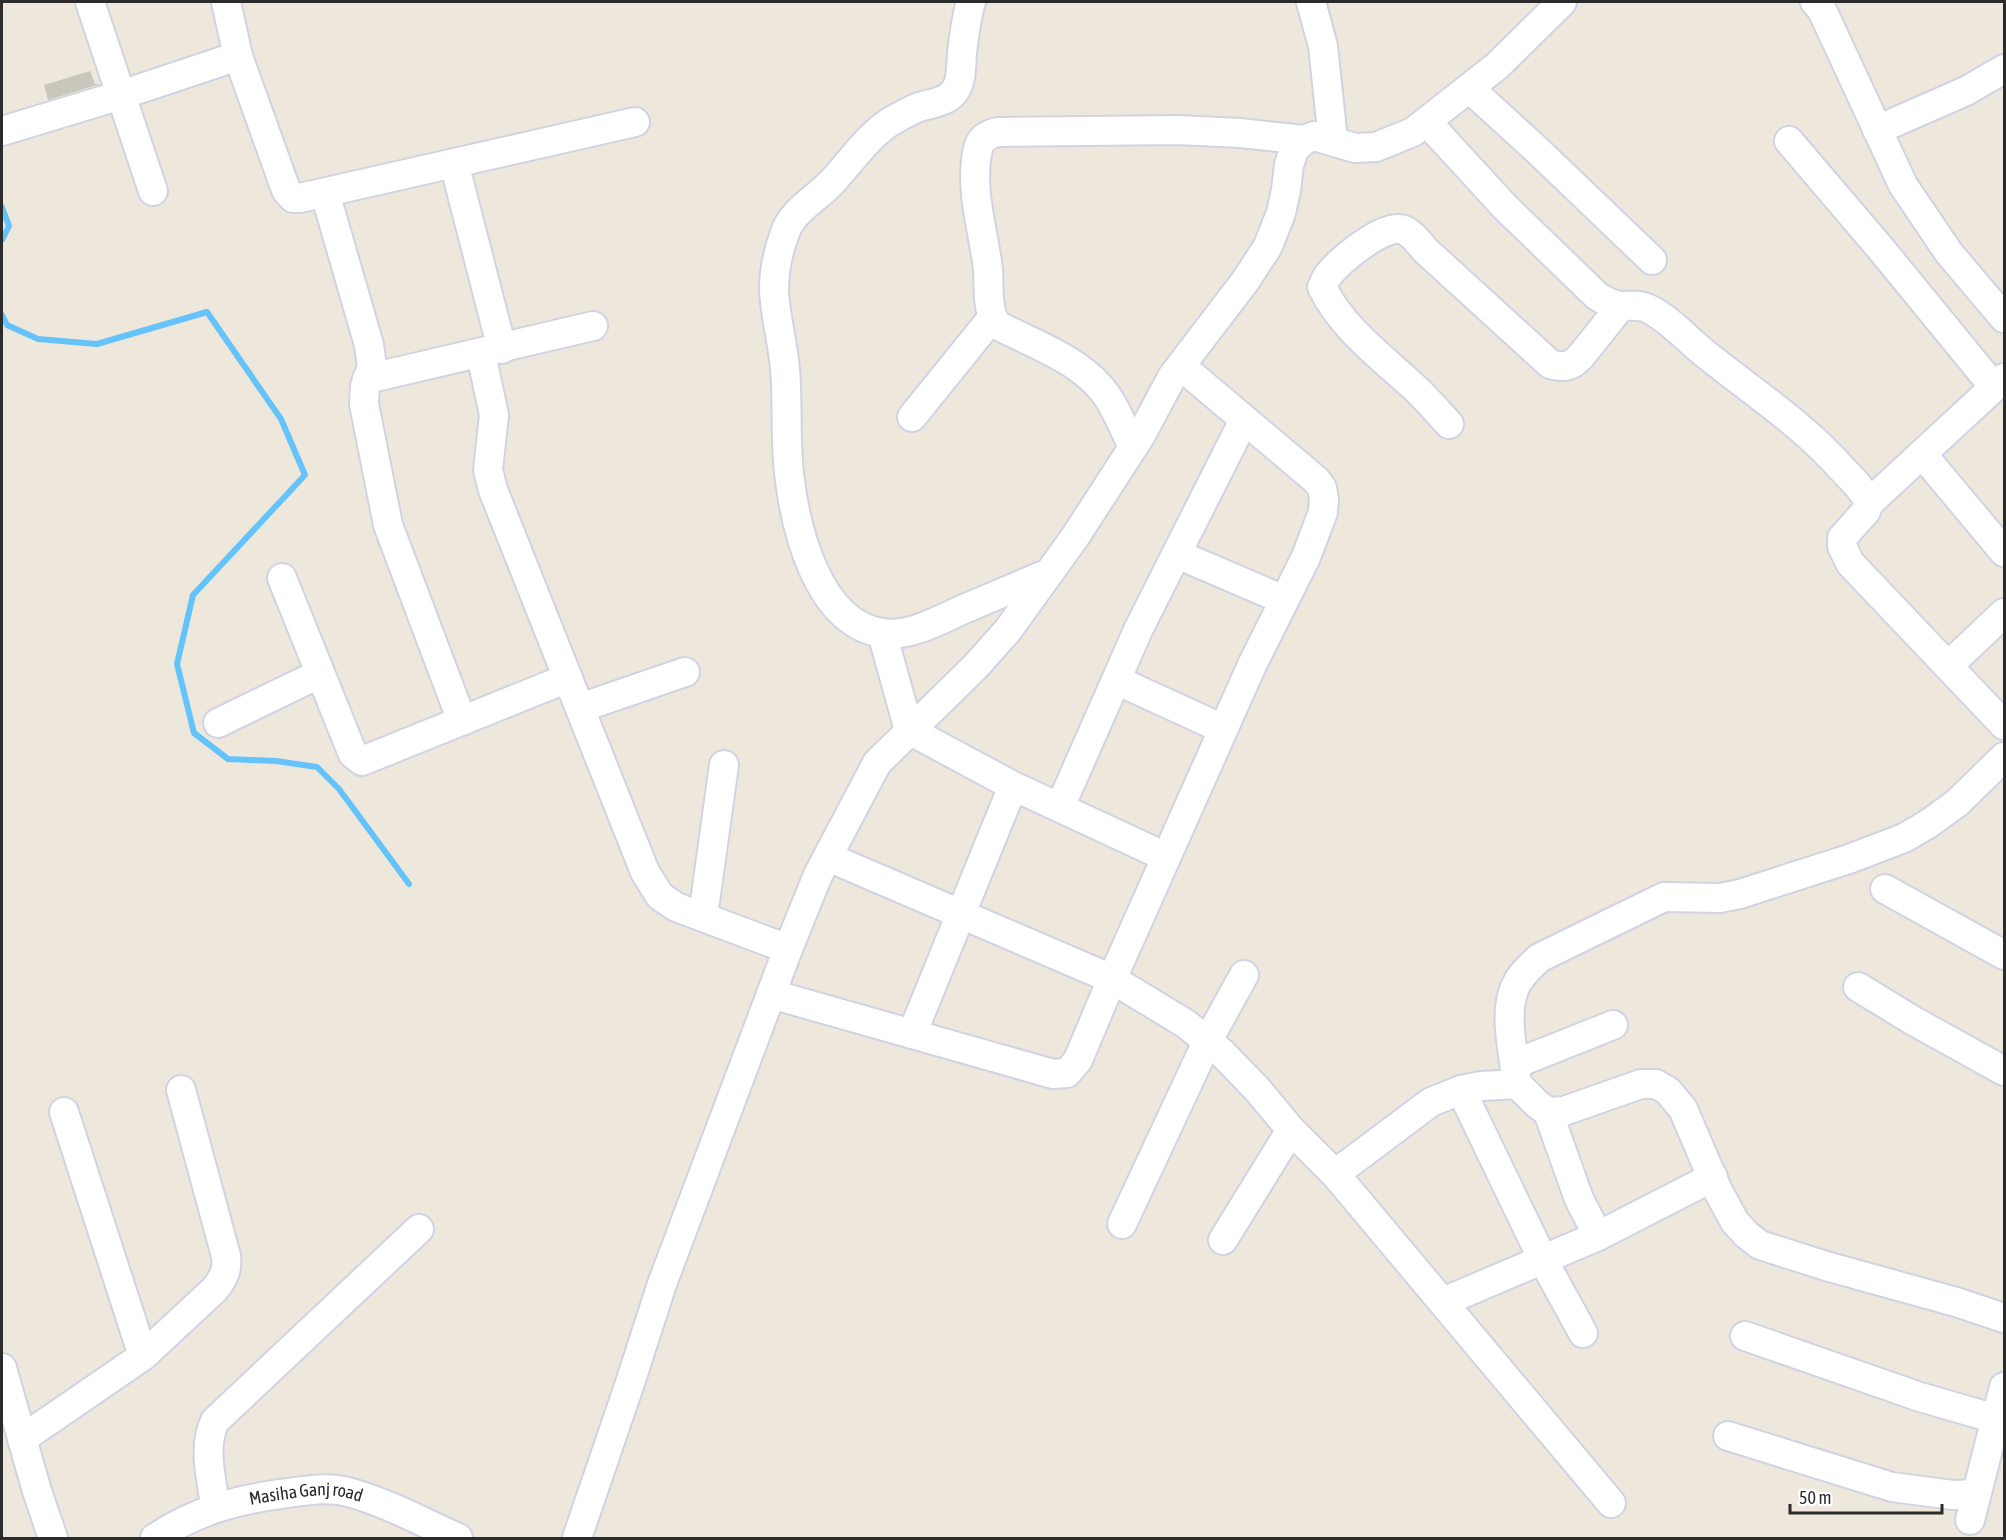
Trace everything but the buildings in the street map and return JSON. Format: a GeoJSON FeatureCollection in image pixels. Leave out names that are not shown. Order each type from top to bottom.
{"type":"FeatureCollection","features":[{"type":"Feature","properties":{"kind":"street"},"geometry":{"type":"LineString","coordinates":[[90,2],[153,191]]}},
{"type":"Feature","properties":{"kind":"street"},"geometry":{"type":"LineString","coordinates":[[226,2],[238,57],[288,195],[293,198],[635,122]]}},
{"type":"Feature","properties":{"kind":"street"},"geometry":{"type":"LineString","coordinates":[[970,2],[960,78],[952,95],[939,103],[907,113],[878,131],[830,184],[793,218],[787,228],[779,252],[774,290],[785,369],[789,471],[794,504],[815,573],[829,599],[854,622],[865,628],[882,633],[899,634],[927,625],[1050,573]]}},
{"type":"Feature","properties":{"kind":"street"},"geometry":{"type":"LineString","coordinates":[[1311,2],[1323,46],[1333,140]]}},
{"type":"Feature","properties":{"kind":"street"},"geometry":{"type":"LineString","coordinates":[[1815,2],[1822,10],[1903,185],[1949,253],[2004,318]]}},
{"type":"Feature","properties":{"kind":"street"},"geometry":{"type":"LineString","coordinates":[[577,1539],[662,1284],[788,949],[828,857],[877,763],[976,666],[1008,630],[1076,537],[1133,447],[1172,377],[1246,280],[1268,246],[1281,213],[1289,165],[1294,150],[1304,140],[1314,136],[1355,148],[1376,147],[1413,132],[1497,66],[1552,5]]}},
{"type":"Feature","properties":{"kind":"street"},"geometry":{"type":"LineString","coordinates":[[2,131],[238,57]]}},
{"type":"Feature","properties":{"kind":"street"},"geometry":{"type":"LineString","coordinates":[[1877,130],[1966,91],[2004,69]]}},
{"type":"Feature","properties":{"kind":"street"},"geometry":{"type":"LineString","coordinates":[[1469,88],[1652,260]]}},
{"type":"Feature","properties":{"kind":"street"},"geometry":{"type":"LineString","coordinates":[[1427,122],[1505,207],[1580,280],[1607,302],[1621,306],[1635,305],[1647,308],[1659,315],[1827,452],[1864,491],[1869,503]]}},
{"type":"Feature","properties":{"kind":"street"},"geometry":{"type":"LineString","coordinates":[[1133,447],[1101,387],[1087,374],[999,326],[992,318],[975,187],[978,147],[983,138],[998,132],[1178,130],[1240,133],[1304,140]]}},
{"type":"Feature","properties":{"kind":"street"},"geometry":{"type":"LineString","coordinates":[[1789,141],[1999,383],[1869,503],[1866,511],[1842,538],[1842,546],[1850,563],[2004,725]]}},
{"type":"Feature","properties":{"kind":"street"},"geometry":{"type":"LineString","coordinates":[[454,163],[491,351],[494,415],[489,479],[635,849],[652,885],[660,896],[675,907],[788,949]]}},
{"type":"Feature","properties":{"kind":"street"},"geometry":{"type":"LineString","coordinates":[[325,192],[369,345],[372,367],[363,393],[364,404],[388,525],[462,721]]}},
{"type":"Feature","properties":{"kind":"street"},"geometry":{"type":"LineString","coordinates":[[1449,424],[1416,389],[1363,340],[1330,304],[1322,287],[1328,275],[1355,250],[1392,229],[1403,230],[1413,236],[1425,250],[1550,364],[1563,367],[1574,364],[1621,306]]}},
{"type":"Feature","properties":{"kind":"street"},"geometry":{"type":"LineString","coordinates":[[912,417],[992,318]]}},
{"type":"Feature","properties":{"kind":"street"},"geometry":{"type":"LineString","coordinates":[[368,379],[593,326]]}},
{"type":"Feature","properties":{"kind":"street"},"geometry":{"type":"LineString","coordinates":[[771,994],[1053,1074],[1067,1072],[1078,1060],[1223,729],[1306,557],[1323,512],[1322,488],[1316,480],[1180,366]]}},
{"type":"Feature","properties":{"kind":"street"},"geometry":{"type":"LineString","coordinates":[[1060,807],[1139,628],[1244,420]]}},
{"type":"Feature","properties":{"kind":"street"},"geometry":{"type":"LineString","coordinates":[[1922,454],[2004,552]]}},
{"type":"Feature","properties":{"kind":"street"},"geometry":{"type":"LineString","coordinates":[[1177,554],[1284,600]]}},
{"type":"Feature","properties":{"kind":"street"},"geometry":{"type":"LineString","coordinates":[[282,578],[353,754],[362,761],[568,678]]}},
{"type":"Feature","properties":{"kind":"street"},"geometry":{"type":"LineString","coordinates":[[1948,666],[2004,613]]}},
{"type":"Feature","properties":{"kind":"street"},"geometry":{"type":"LineString","coordinates":[[882,633],[909,730],[1013,786],[1166,857]]}},
{"type":"Feature","properties":{"kind":"street"},"geometry":{"type":"LineString","coordinates":[[580,708],[685,672]]}},
{"type":"Feature","properties":{"kind":"street"},"geometry":{"type":"LineString","coordinates":[[218,723],[319,674]]}},
{"type":"Feature","properties":{"kind":"street"},"geometry":{"type":"LineString","coordinates":[[1116,680],[1223,729]]}},
{"type":"Feature","properties":{"kind":"street"},"geometry":{"type":"LineString","coordinates":[[1598,1236],[1579,1199],[1548,1112],[1537,1104],[1516,1074],[1510,1021],[1511,1002],[1515,987],[1524,973],[1539,958],[1664,897],[1720,898],[1740,894],[1826,867],[1904,838],[1956,803],[2004,757]]}},
{"type":"Feature","properties":{"kind":"street"},"geometry":{"type":"LineString","coordinates":[[703,916],[724,765]]}},
{"type":"Feature","properties":{"kind":"street"},"geometry":{"type":"LineString","coordinates":[[912,1034],[1013,786]]}},
{"type":"Feature","properties":{"kind":"street"},"geometry":{"type":"LineString","coordinates":[[828,857],[1112,979],[1186,1024],[1221,1052],[1257,1089],[1291,1130],[1335,1174],[1611,1503]]}},
{"type":"Feature","properties":{"kind":"street"},"geometry":{"type":"LineString","coordinates":[[1885,889],[2004,954]]}},
{"type":"Feature","properties":{"kind":"street"},"geometry":{"type":"LineString","coordinates":[[1122,1224],[1207,1042],[1244,975]]}},
{"type":"Feature","properties":{"kind":"street"},"geometry":{"type":"LineString","coordinates":[[1858,987],[2004,1071]]}},
{"type":"Feature","properties":{"kind":"street"},"geometry":{"type":"LineString","coordinates":[[1335,1174],[1431,1102],[1461,1090],[1516,1074],[1613,1025]]}},
{"type":"Feature","properties":{"kind":"street"},"geometry":{"type":"LineString","coordinates":[[1548,1112],[1564,1111],[1641,1084],[1656,1084],[1675,1097],[1683,1109],[1735,1222],[1760,1245],[2004,1318]]}},
{"type":"Feature","properties":{"kind":"street"},"geometry":{"type":"LineString","coordinates":[[22,1439],[143,1356],[224,1278],[227,1266],[181,1090]]}},
{"type":"Feature","properties":{"kind":"street"},"geometry":{"type":"LineString","coordinates":[[1461,1090],[1542,1260],[1583,1333]]}},
{"type":"Feature","properties":{"kind":"street"},"geometry":{"type":"LineString","coordinates":[[64,1112],[143,1356]]}},
{"type":"Feature","properties":{"kind":"street"},"geometry":{"type":"LineString","coordinates":[[1223,1240],[1291,1130]]}},
{"type":"Feature","properties":{"kind":"street"},"geometry":{"type":"LineString","coordinates":[[1443,1302],[1598,1236],[1713,1177]]}},
{"type":"Feature","properties":{"kind":"street"},"geometry":{"type":"LineString","coordinates":[[215,1507],[207,1445],[209,1432],[215,1421],[419,1229]]}},
{"type":"Feature","properties":{"kind":"street"},"geometry":{"type":"LineString","coordinates":[[1745,1336],[1920,1396],[1996,1419]]}},
{"type":"Feature","properties":{"kind":"street"},"geometry":{"type":"LineString","coordinates":[[2,1368],[53,1539]]}},
{"type":"Feature","properties":{"kind":"street"},"geometry":{"type":"LineString","coordinates":[[1728,1436],[1892,1486],[1953,1495],[1973,1507],[2004,1387]]}},
{"type":"Feature","properties":{"kind":"street","name":"Masiha Ganj road"},"geometry":{"type":"LineString","coordinates":[[155,1539],[172,1527],[215,1507],[256,1497],[318,1489],[345,1491],[375,1500],[458,1539]]}},
{"type":"Feature","properties":{"kind":"waterway"},"geometry":{"type":"LineString","coordinates":[[2,207],[9,226],[2,240]]}},
{"type":"Feature","properties":{"kind":"waterway"},"geometry":{"type":"LineString","coordinates":[[2,315],[7,325],[38,339],[97,344],[207,312],[281,419],[305,475],[193,595],[177,664],[194,733],[228,759],[276,761],[317,767],[339,789],[409,884]]}}]}
